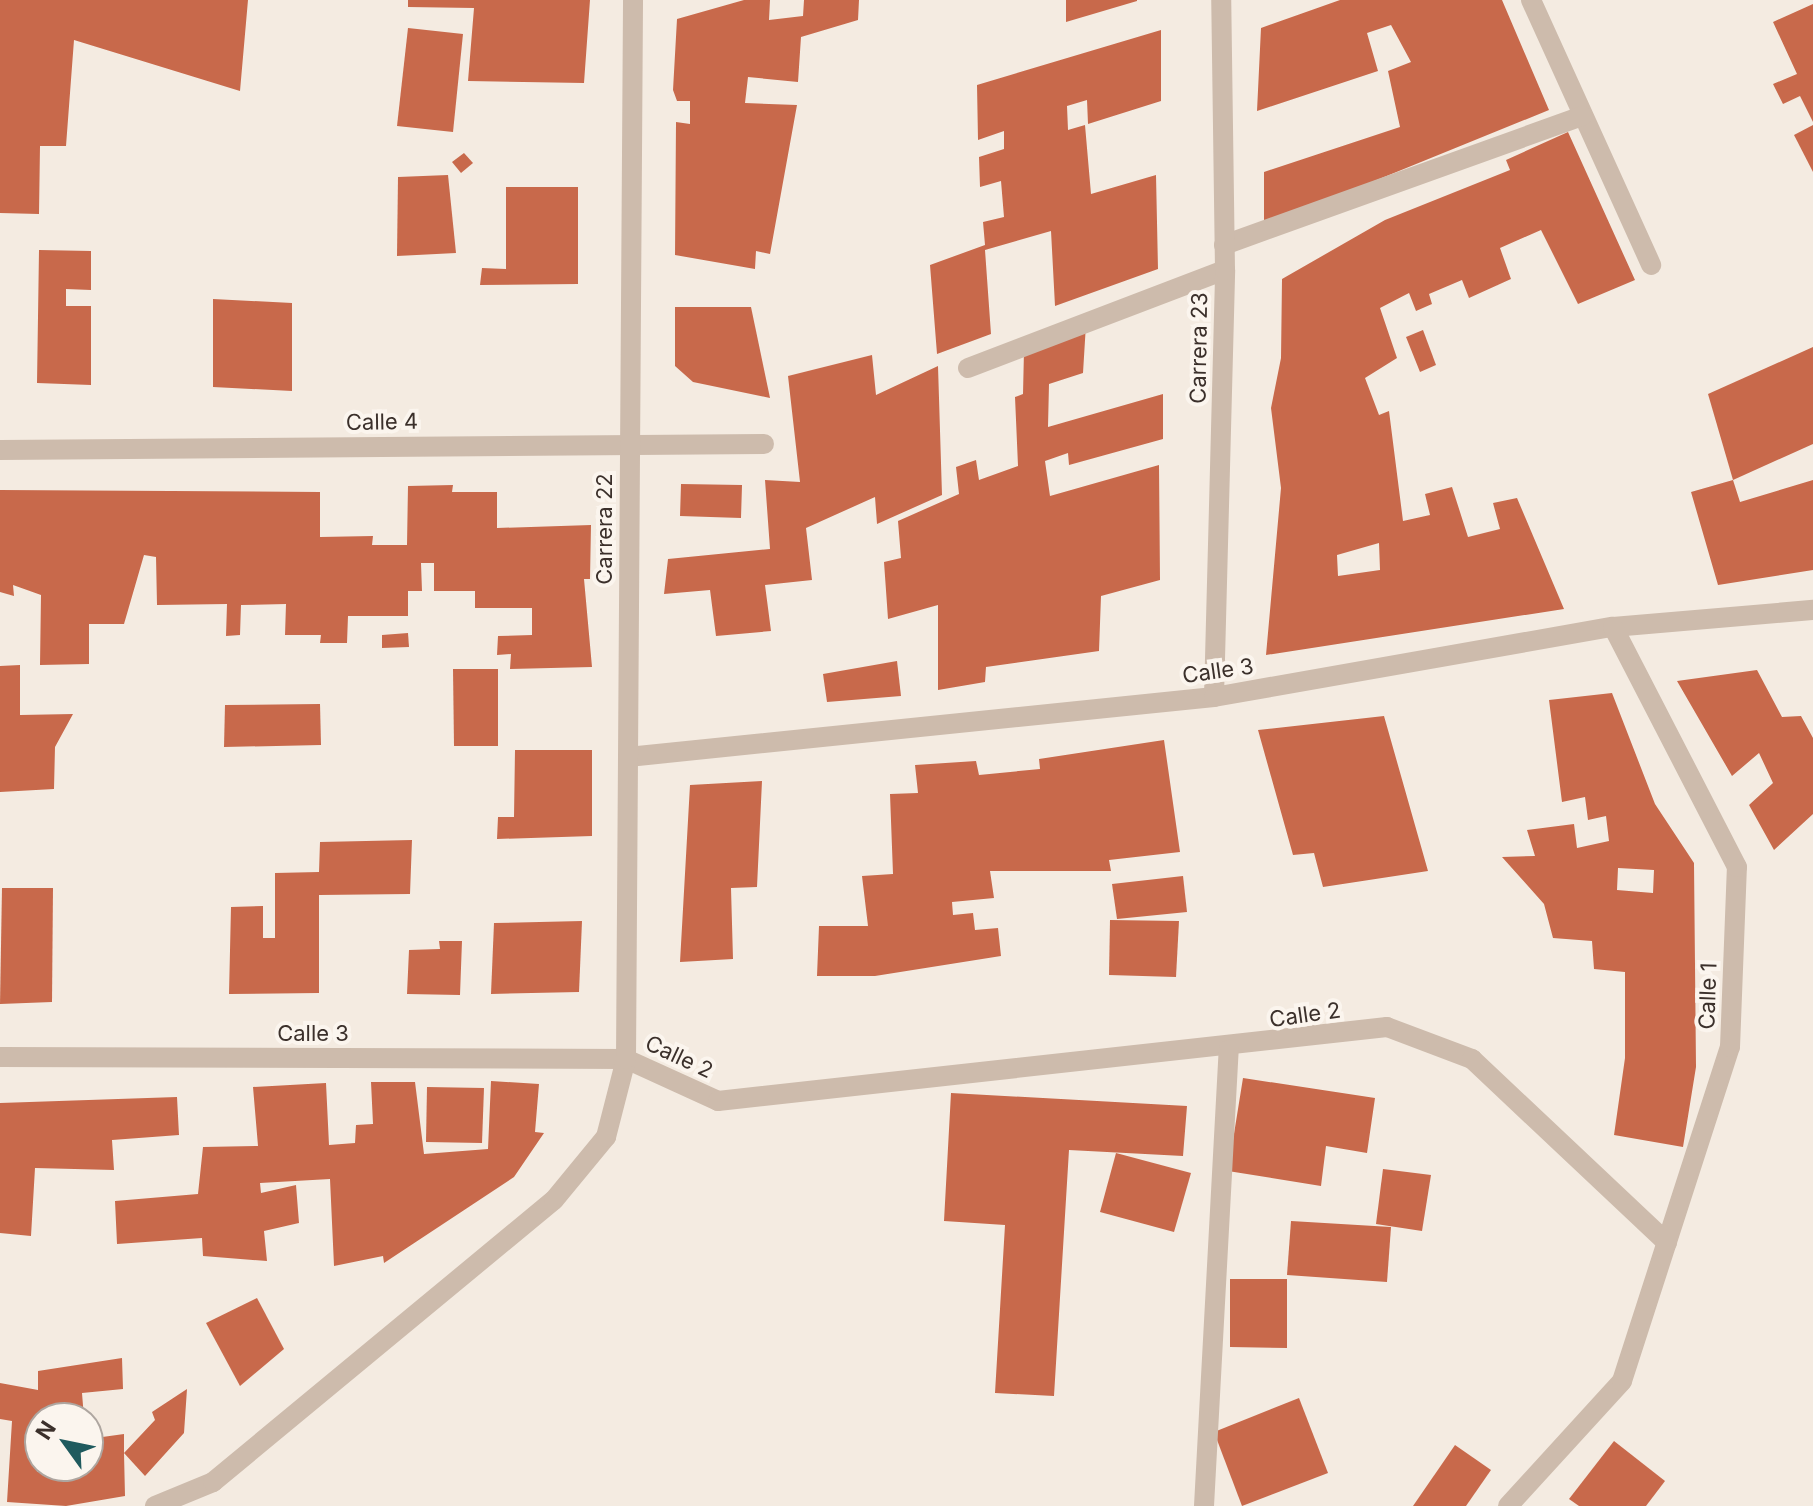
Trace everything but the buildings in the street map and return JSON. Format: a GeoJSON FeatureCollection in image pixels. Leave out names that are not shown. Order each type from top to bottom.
{"type":"FeatureCollection","features":[{"type":"Feature","properties":{"kind":"street","name":"Carrera 22"},"geometry":{"type":"LineString","coordinates":[[626,1059],[633,0]]}},
{"type":"Feature","properties":{"kind":"street","name":"Carrera 23"},"geometry":{"type":"LineString","coordinates":[[1214,697],[1225,270],[1221,0]]}},
{"type":"Feature","properties":{"kind":"street"},"geometry":{"type":"LineString","coordinates":[[1531,0],[1651,265]]}},
{"type":"Feature","properties":{"kind":"street"},"geometry":{"type":"LineString","coordinates":[[1224,245],[1583,116]]}},
{"type":"Feature","properties":{"kind":"street"},"geometry":{"type":"LineString","coordinates":[[968,368],[1225,270]]}},
{"type":"Feature","properties":{"kind":"street","name":"Calle 4"},"geometry":{"type":"LineString","coordinates":[[0,450],[764,444]]}},
{"type":"Feature","properties":{"kind":"street","name":"Calle 3"},"geometry":{"type":"LineString","coordinates":[[628,757],[1214,697],[1613,627],[1813,610]]}},
{"type":"Feature","properties":{"kind":"street","name":"Calle 1"},"geometry":{"type":"LineString","coordinates":[[1508,1506],[1622,1381],[1730,1047],[1737,867],[1613,627]]}},
{"type":"Feature","properties":{"kind":"street","name":"Calle 2"},"geometry":{"type":"LineString","coordinates":[[155,1506],[213,1482],[554,1200],[606,1137],[626,1059],[718,1101],[1229,1050],[1387,1027],[1472,1059],[1667,1243]]}},
{"type":"Feature","properties":{"kind":"street"},"geometry":{"type":"LineString","coordinates":[[1204,1506],[1229,1050]]}},
{"type":"Feature","properties":{"kind":"street","name":"Calle 3"},"geometry":{"type":"LineString","coordinates":[[0,1057],[626,1059]]}}]}
